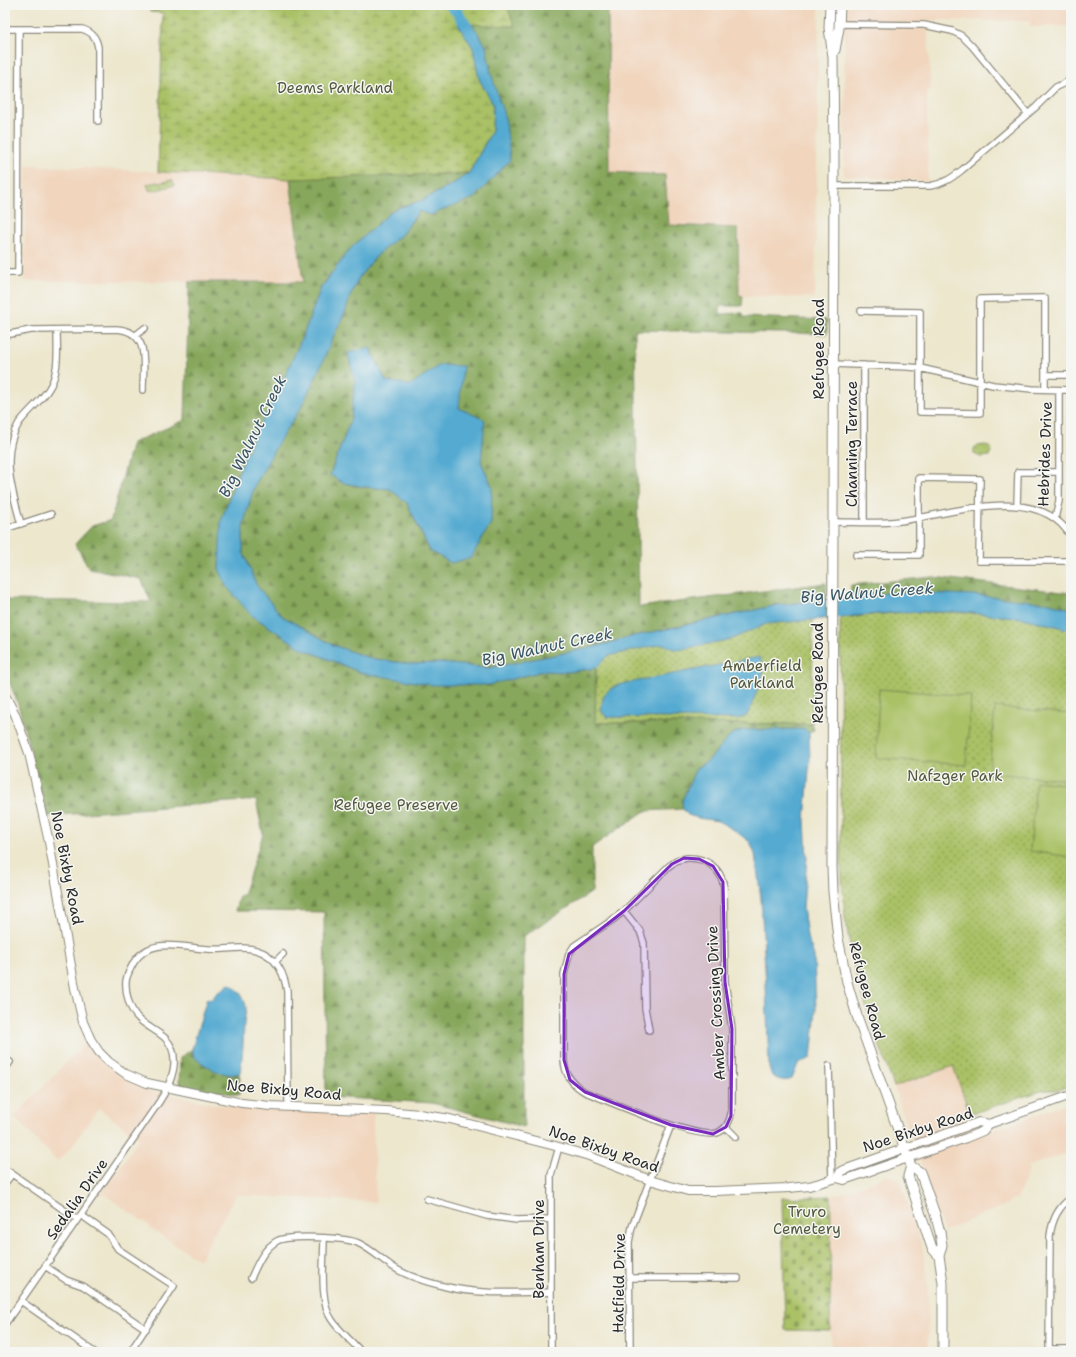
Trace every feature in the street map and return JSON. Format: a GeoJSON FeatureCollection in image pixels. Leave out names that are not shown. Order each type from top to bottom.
{"type":"FeatureCollection","features":[{"type":"Feature","properties":{"kind":"main road","name":"Refugee Road"},"geometry":{"type":"LineString","coordinates":[[830,5],[829,23],[833,57],[834,186],[832,522],[833,892],[838,938],[847,982],[855,1009],[910,1162]]}},
{"type":"Feature","properties":{"kind":"main road","name":"Refugee Road"},"geometry":{"type":"LineString","coordinates":[[833,57],[839,24],[840,5]]}},
{"type":"Feature","properties":{"kind":"main road"},"geometry":{"type":"LineString","coordinates":[[910,1162],[908,1176],[932,1248],[939,1256]]}},
{"type":"Feature","properties":{"kind":"main road"},"geometry":{"type":"LineString","coordinates":[[910,1162],[920,1172],[936,1214],[942,1245],[939,1256],[943,1290],[943,1352]]}},
{"type":"Feature","properties":{"kind":"street"},"geometry":{"type":"LineString","coordinates":[[829,23],[922,25],[952,31],[962,36],[972,46],[1028,114]]}},
{"type":"Feature","properties":{"kind":"street"},"geometry":{"type":"LineString","coordinates":[[5,29],[82,29],[90,32],[96,39],[98,48],[98,121]]}},
{"type":"Feature","properties":{"kind":"street"},"geometry":{"type":"LineString","coordinates":[[5,273],[18,273],[19,29]]}},
{"type":"Feature","properties":{"kind":"street"},"geometry":{"type":"LineString","coordinates":[[834,186],[930,186],[941,184],[956,174],[1028,114],[1056,87],[1071,80]]}},
{"type":"Feature","properties":{"kind":"street"},"geometry":{"type":"LineString","coordinates":[[861,311],[920,312],[920,412],[980,413],[980,299],[1045,298],[1044,389]]}},
{"type":"Feature","properties":{"kind":"street"},"geometry":{"type":"LineString","coordinates":[[136,335],[145,328]]}},
{"type":"Feature","properties":{"kind":"street"},"geometry":{"type":"LineString","coordinates":[[5,335],[23,330],[126,330],[136,335],[143,349],[143,390]]}},
{"type":"Feature","properties":{"kind":"street"},"geometry":{"type":"LineString","coordinates":[[21,524],[11,488],[8,460],[9,447],[16,428],[29,410],[48,390],[53,381],[57,361],[57,330]]}},
{"type":"Feature","properties":{"kind":"street"},"geometry":{"type":"LineString","coordinates":[[833,364],[920,368],[993,385],[1071,390]]}},
{"type":"Feature","properties":{"kind":"street","name":"Channing Terrace"},"geometry":{"type":"LineString","coordinates":[[864,365],[864,522]]}},
{"type":"Feature","properties":{"kind":"street"},"geometry":{"type":"LineString","coordinates":[[1044,375],[1071,375]]}},
{"type":"Feature","properties":{"kind":"street","name":"Hebrides Drive"},"geometry":{"type":"LineString","coordinates":[[1054,518],[1059,501],[1059,390]]}},
{"type":"Feature","properties":{"kind":"street"},"geometry":{"type":"LineString","coordinates":[[1017,506],[1018,472],[1059,472]]}},
{"type":"Feature","properties":{"kind":"street"},"geometry":{"type":"LineString","coordinates":[[856,554],[919,555],[919,478],[980,478],[979,561],[1071,561]]}},
{"type":"Feature","properties":{"kind":"street"},"geometry":{"type":"LineString","coordinates":[[832,522],[897,521],[980,506],[1017,506],[1039,511],[1054,518],[1068,531],[1071,537]]}},
{"type":"Feature","properties":{"kind":"street"},"geometry":{"type":"LineString","coordinates":[[5,529],[51,514]]}},
{"type":"Feature","properties":{"kind":"street","name":"Noe Bixby Road"},"geometry":{"type":"LineString","coordinates":[[5,695],[15,714],[29,753],[49,842],[79,1009],[87,1032],[99,1052],[116,1068],[140,1081],[168,1088],[242,1102],[434,1116],[466,1122],[589,1156],[650,1180],[682,1190],[710,1192],[800,1187],[834,1179],[844,1180],[910,1162],[982,1132],[989,1124],[1071,1095]]}},
{"type":"Feature","properties":{"kind":"street","name":"Amber Crossing Drive"},"geometry":{"type":"LineString","coordinates":[[624,911],[669,866],[684,858],[705,861],[713,866],[722,878],[724,887],[725,982],[732,1029],[732,1108],[731,1116],[726,1127]]}},
{"type":"Feature","properties":{"kind":"street"},"geometry":{"type":"LineString","coordinates":[[649,1030],[645,1008],[644,943],[640,931],[624,911],[574,946],[567,958],[564,974],[564,1060],[567,1074],[574,1085],[585,1092],[671,1125],[696,1132],[713,1134],[726,1127],[736,1137]]}},
{"type":"Feature","properties":{"kind":"street","name":"Sedalia Drive"},"geometry":{"type":"LineString","coordinates":[[5,1324],[168,1088],[174,1062],[172,1049],[166,1039],[140,1020],[134,1013],[127,999],[126,980],[128,973],[137,958],[144,952],[158,946],[176,945],[208,949],[249,948],[268,955],[275,962]]}},
{"type":"Feature","properties":{"kind":"street"},"geometry":{"type":"LineString","coordinates":[[283,954],[275,962],[283,975],[287,991],[288,1106]]}},
{"type":"Feature","properties":{"kind":"street"},"geometry":{"type":"LineString","coordinates":[[5,1069],[10,1062]]}},
{"type":"Feature","properties":{"kind":"street"},"geometry":{"type":"LineString","coordinates":[[829,1066],[834,1179]]}},
{"type":"Feature","properties":{"kind":"street","name":"Noe Bixby Road"},"geometry":{"type":"LineString","coordinates":[[834,1179],[841,1171],[904,1148],[979,1122],[989,1124]]}},
{"type":"Feature","properties":{"kind":"street","name":"Hatfield Drive"},"geometry":{"type":"LineString","coordinates":[[630,1352],[629,1242],[632,1227],[671,1125]]}},
{"type":"Feature","properties":{"kind":"street","name":"Benham Drive"},"geometry":{"type":"LineString","coordinates":[[551,1352],[551,1175],[560,1147]]}},
{"type":"Feature","properties":{"kind":"street"},"geometry":{"type":"LineString","coordinates":[[5,1169],[108,1234],[118,1249],[174,1286],[130,1352]]}},
{"type":"Feature","properties":{"kind":"street"},"geometry":{"type":"LineString","coordinates":[[5,1183],[12,1174]]}},
{"type":"Feature","properties":{"kind":"street"},"geometry":{"type":"LineString","coordinates":[[1071,1198],[1060,1207],[1053,1220],[1050,1236],[1049,1351],[1071,1349]]}},
{"type":"Feature","properties":{"kind":"street"},"geometry":{"type":"LineString","coordinates":[[427,1199],[487,1216],[517,1220],[551,1219]]}},
{"type":"Feature","properties":{"kind":"street"},"geometry":{"type":"LineString","coordinates":[[251,1278],[264,1252],[277,1241],[286,1238],[334,1238],[356,1242],[405,1274],[448,1287],[490,1292],[551,1292]]}},
{"type":"Feature","properties":{"kind":"street"},"geometry":{"type":"LineString","coordinates":[[324,1238],[324,1291],[326,1307],[330,1319],[361,1352]]}},
{"type":"Feature","properties":{"kind":"street"},"geometry":{"type":"LineString","coordinates":[[45,1266],[66,1280],[83,1286],[146,1328]]}},
{"type":"Feature","properties":{"kind":"street"},"geometry":{"type":"LineString","coordinates":[[629,1278],[738,1278]]}},
{"type":"Feature","properties":{"kind":"street"},"geometry":{"type":"LineString","coordinates":[[21,1301],[94,1352]]}},
{"type":"Feature","properties":{"kind":"highlighted area"},"geometry":{"type":"Polygon","coordinates":[[[684,858],[699,859],[713,866],[723,882],[725,982],[732,1029],[731,1116],[726,1127],[713,1134],[671,1125],[585,1092],[570,1080],[564,1060],[564,974],[569,954],[624,911],[672,864],[684,858]]]}},
{"type":"Feature","properties":{"kind":"shaded area"},"geometry":{"type":"Polygon","coordinates":[[[608,5],[819,5],[815,298],[739,296],[738,228],[669,225],[665,175],[609,172],[608,5]]]}},
{"type":"Feature","properties":{"kind":"shaded area"},"geometry":{"type":"Polygon","coordinates":[[[845,5],[1071,5],[1071,26],[1030,27],[1030,21],[927,20],[931,90],[927,90],[928,181],[844,176],[845,5]]]}},
{"type":"Feature","properties":{"kind":"shaded area"},"geometry":{"type":"Polygon","coordinates":[[[26,165],[290,179],[303,282],[24,281],[26,165]]]}},
{"type":"Feature","properties":{"kind":"shaded area"},"geometry":{"type":"Polygon","coordinates":[[[87,1041],[116,1073],[132,1083],[153,1092],[219,1105],[374,1114],[376,1202],[236,1195],[199,1260],[150,1228],[150,1226],[105,1195],[101,1194],[139,1139],[99,1108],[69,1150],[57,1161],[14,1117],[87,1041]]]}},
{"type":"Feature","properties":{"kind":"shaded area"},"geometry":{"type":"Polygon","coordinates":[[[953,1066],[977,1137],[1071,1101],[1071,1152],[1028,1166],[1029,1170],[1017,1199],[944,1231],[894,1087],[953,1066]]]}},
{"type":"Feature","properties":{"kind":"shaded area"},"geometry":{"type":"Polygon","coordinates":[[[887,1175],[900,1180],[922,1246],[928,1287],[928,1352],[833,1352],[830,1331],[831,1196],[856,1188],[887,1175]]]}},
{"type":"Feature","properties":{"kind":"green space","name":"Deems Parkland"},"geometry":{"type":"Polygon","coordinates":[[[149,5],[506,5],[515,26],[459,24],[473,48],[479,79],[493,104],[492,131],[469,173],[290,179],[158,172],[163,13],[150,12],[149,5]]]}},
{"type":"Feature","properties":{"kind":"green space"},"geometry":{"type":"Polygon","coordinates":[[[506,5],[608,5],[609,172],[665,175],[669,225],[738,228],[739,295],[743,296],[742,306],[720,306],[720,314],[743,313],[743,317],[827,320],[827,334],[635,330],[639,607],[826,583],[826,600],[778,605],[634,636],[594,647],[489,668],[441,663],[410,664],[369,658],[333,645],[282,616],[257,586],[243,552],[243,526],[254,487],[278,443],[300,409],[319,370],[360,276],[379,253],[401,235],[420,211],[474,198],[491,73],[486,46],[472,24],[515,26],[506,5]],[[370,348],[355,382],[351,419],[330,475],[343,483],[390,489],[407,503],[430,552],[492,486],[481,462],[484,420],[459,408],[440,365],[410,385],[386,381],[370,348]]]}},
{"type":"Feature","properties":{"kind":"green space","name":"Refugee Preserve"},"geometry":{"type":"Polygon","coordinates":[[[469,173],[451,185],[423,200],[393,210],[351,248],[321,287],[304,333],[279,390],[257,431],[237,476],[221,521],[219,569],[251,615],[301,648],[362,673],[524,676],[543,671],[569,672],[596,668],[595,723],[812,724],[814,730],[809,733],[805,729],[743,730],[732,734],[708,761],[696,768],[682,801],[683,809],[645,811],[592,847],[592,892],[524,936],[524,1127],[432,1103],[326,1097],[324,912],[235,911],[239,896],[243,895],[263,834],[256,800],[47,816],[18,704],[5,672],[5,600],[151,602],[141,579],[89,568],[75,544],[92,526],[111,520],[132,443],[185,420],[189,282],[303,282],[290,179],[469,173]]]}},
{"type":"Feature","properties":{"kind":"green space"},"geometry":{"type":"Polygon","coordinates":[[[172,180],[175,185],[153,191],[149,190],[147,184],[159,183],[172,180]]]}},
{"type":"Feature","properties":{"kind":"green space"},"geometry":{"type":"Polygon","coordinates":[[[986,445],[992,449],[989,456],[981,457],[974,454],[974,448],[977,446],[986,445]]]}},
{"type":"Feature","properties":{"kind":"green space"},"geometry":{"type":"Polygon","coordinates":[[[933,577],[1071,593],[1071,630],[1064,627],[1018,617],[970,612],[946,611],[897,613],[850,617],[851,585],[933,577]]]}},
{"type":"Feature","properties":{"kind":"green space","name":"Nafzger Park"},"geometry":{"type":"Polygon","coordinates":[[[901,612],[962,612],[1023,618],[1071,630],[1071,1085],[1058,1090],[1044,1090],[970,1114],[953,1066],[894,1087],[856,977],[845,918],[841,866],[840,618],[901,612]]]}},
{"type":"Feature","properties":{"kind":"green space","name":"Amberfield Parkland"},"geometry":{"type":"Polygon","coordinates":[[[813,613],[812,724],[595,723],[596,656],[813,613]]]}},
{"type":"Feature","properties":{"kind":"green space"},"geometry":{"type":"Polygon","coordinates":[[[879,689],[971,696],[966,765],[876,758],[879,689]]]}},
{"type":"Feature","properties":{"kind":"green space"},"geometry":{"type":"Polygon","coordinates":[[[995,707],[1071,714],[1071,780],[989,773],[995,707]]]}},
{"type":"Feature","properties":{"kind":"green space"},"geometry":{"type":"Polygon","coordinates":[[[1036,781],[1071,785],[1071,857],[1030,851],[1036,781]]]}},
{"type":"Feature","properties":{"kind":"green space"},"geometry":{"type":"Polygon","coordinates":[[[192,1049],[194,1057],[231,1076],[240,1073],[239,1095],[179,1085],[180,1058],[192,1049]]]}},
{"type":"Feature","properties":{"kind":"green space","name":"Truro Cemetery"},"geometry":{"type":"Polygon","coordinates":[[[831,1196],[830,1331],[785,1330],[782,1198],[831,1196]]]}},
{"type":"Feature","properties":{"kind":"water"},"geometry":{"type":"Polygon","coordinates":[[[458,24],[472,24],[486,46],[491,73],[506,122],[510,160],[474,198],[430,215],[419,211],[401,235],[379,253],[360,276],[319,370],[300,409],[278,443],[254,487],[243,526],[243,552],[257,586],[282,616],[333,645],[369,658],[410,664],[441,663],[489,668],[594,647],[634,636],[778,605],[896,592],[974,595],[1050,603],[1071,609],[1071,630],[1023,618],[962,612],[901,612],[766,624],[732,639],[678,650],[662,644],[608,656],[596,668],[569,672],[543,671],[489,685],[433,685],[362,673],[301,648],[251,615],[228,588],[219,569],[221,521],[237,476],[257,430],[279,390],[304,333],[321,288],[351,248],[393,210],[423,200],[451,185],[469,173],[492,131],[493,104],[479,79],[473,48],[458,24]]]}},
{"type":"Feature","properties":{"kind":"water"},"geometry":{"type":"Polygon","coordinates":[[[370,348],[386,381],[410,385],[440,365],[463,366],[459,408],[485,420],[481,462],[492,486],[491,523],[471,558],[451,563],[430,551],[407,503],[390,489],[343,483],[330,475],[351,419],[355,382],[348,353],[370,348]]]}},
{"type":"Feature","properties":{"kind":"water"},"geometry":{"type":"Polygon","coordinates":[[[759,657],[764,667],[762,679],[747,716],[737,719],[606,717],[601,710],[605,694],[618,685],[759,657]]]}},
{"type":"Feature","properties":{"kind":"water"},"geometry":{"type":"Polygon","coordinates":[[[805,729],[809,733],[810,758],[805,820],[807,858],[803,908],[807,936],[814,956],[816,1010],[811,1058],[798,1064],[792,1079],[784,1080],[772,1076],[769,1067],[761,898],[755,854],[750,842],[734,830],[718,821],[688,815],[683,809],[682,801],[696,768],[708,761],[732,734],[743,730],[805,729]]]}},
{"type":"Feature","properties":{"kind":"water"},"geometry":{"type":"Polygon","coordinates":[[[229,984],[240,993],[246,1008],[240,1073],[234,1074],[221,1073],[210,1068],[194,1057],[192,1049],[207,998],[211,1000],[229,984]]]}},
{"type":"Feature","properties":{"kind":"waterway","name":"Big Walnut Creek"},"geometry":{"type":"LineString","coordinates":[[450,5],[457,12],[473,36]]}}]}
